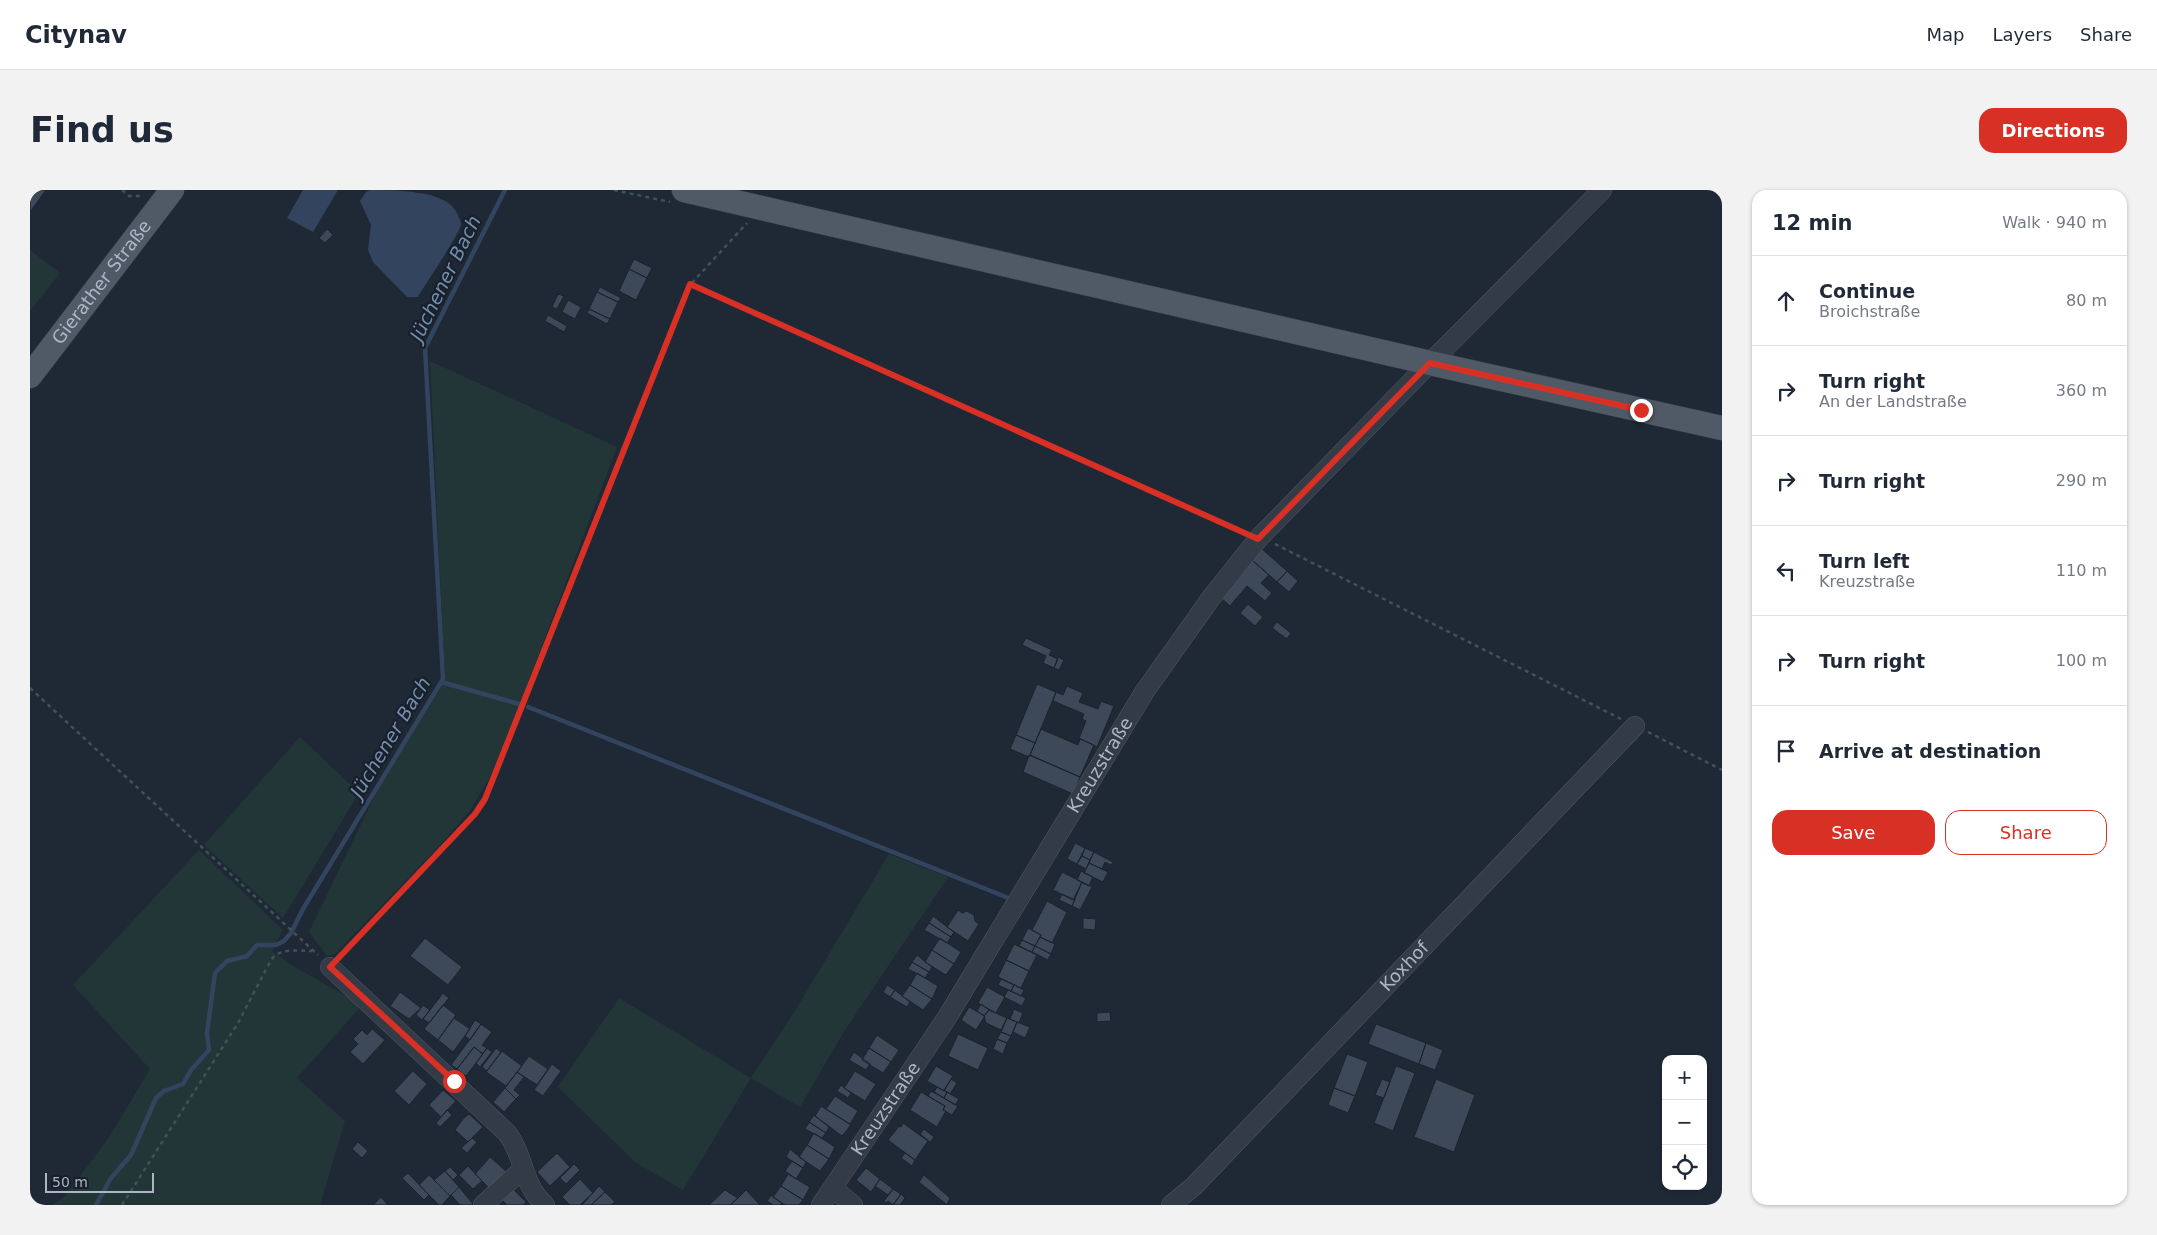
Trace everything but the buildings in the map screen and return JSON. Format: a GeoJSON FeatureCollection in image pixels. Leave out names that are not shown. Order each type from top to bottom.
{"type":"FeatureCollection","features":[{"type":"Feature","properties":{"kind":"main road"},"geometry":{"type":"LineString","coordinates":[[684,190],[1430,363],[1722,428]]}},
{"type":"Feature","properties":{"kind":"main road","name":"Gierather Straße"},"geometry":{"type":"LineString","coordinates":[[30,376],[162,193]]}},
{"type":"Feature","properties":{"kind":"street","name":"Kreuzstraße"},"geometry":{"type":"LineString","coordinates":[[821,1205],[964,991],[1145,691],[1201,610],[1259,538],[1602,190]]}},
{"type":"Feature","properties":{"kind":"street","name":"Koxhof"},"geometry":{"type":"LineString","coordinates":[[1171,1205],[1194,1186],[1636,726]]}},
{"type":"Feature","properties":{"kind":"street"},"geometry":{"type":"LineString","coordinates":[[330,967],[503,1129],[517,1149],[534,1195],[544,1205]]}},
{"type":"Feature","properties":{"kind":"street"},"geometry":{"type":"LineString","coordinates":[[483,1205],[523,1169]]}},
{"type":"Feature","properties":{"kind":"street"},"geometry":{"type":"LineString","coordinates":[[832,1188],[853,1205]]}},
{"type":"Feature","properties":{"kind":"path"},"geometry":{"type":"LineString","coordinates":[[122,190],[130,196],[162,193]]}},
{"type":"Feature","properties":{"kind":"path"},"geometry":{"type":"LineString","coordinates":[[330,967],[475,814],[485,799],[690,284],[750,220]]}},
{"type":"Feature","properties":{"kind":"path"},"geometry":{"type":"LineString","coordinates":[[690,284],[1259,538],[1722,770]]}},
{"type":"Feature","properties":{"kind":"path"},"geometry":{"type":"LineString","coordinates":[[30,688],[313,951],[287,950],[276,954],[271,960],[238,1023],[122,1205]]}},
{"type":"Feature","properties":{"kind":"green space"},"geometry":{"type":"Polygon","coordinates":[[[30,250],[60,273],[30,311],[30,250]]]}},
{"type":"Feature","properties":{"kind":"green space"},"geometry":{"type":"Polygon","coordinates":[[[430,361],[617,447],[518,709],[489,779],[469,812],[442,843],[335,954],[327,956],[309,932],[379,787],[445,680],[430,361]]]}},
{"type":"Feature","properties":{"kind":"green space"},"geometry":{"type":"Polygon","coordinates":[[[300,737],[359,793],[283,918],[204,845],[300,737]]]}},
{"type":"Feature","properties":{"kind":"green space"},"geometry":{"type":"Polygon","coordinates":[[[199,850],[283,930],[272,951],[293,966],[362,1005],[297,1078],[345,1121],[320,1205],[52,1205],[65,1196],[110,1136],[150,1069],[73,985],[199,850]]]}},
{"type":"Feature","properties":{"kind":"green space"},"geometry":{"type":"Polygon","coordinates":[[[889,854],[948,877],[843,1033],[800,1107],[751,1078],[798,1006],[889,854]]]}},
{"type":"Feature","properties":{"kind":"green space"},"geometry":{"type":"Polygon","coordinates":[[[619,998],[751,1078],[683,1190],[635,1162],[558,1087],[619,998]]]}},
{"type":"Feature","properties":{"kind":"water"},"geometry":{"type":"Polygon","coordinates":[[[303,190],[338,190],[313,232],[287,218],[303,190]]]}},
{"type":"Feature","properties":{"kind":"water"},"geometry":{"type":"Polygon","coordinates":[[[370,190],[406,191],[432,196],[451,205],[457,213],[461,223],[459,229],[418,297],[407,297],[373,262],[368,250],[371,225],[360,201],[366,192],[370,190]]]}},
{"type":"Feature","properties":{"kind":"waterway","name":"Jüchener Bach"},"geometry":{"type":"LineString","coordinates":[[96,1205],[111,1178],[131,1155],[156,1098],[164,1091],[183,1084],[191,1070],[209,1050],[207,1033],[215,973],[227,961],[247,956],[257,945],[276,945],[284,941],[291,933],[303,909],[443,679],[425,348],[505,190]]}},
{"type":"Feature","properties":{"kind":"waterway"},"geometry":{"type":"LineString","coordinates":[[441,682],[519,704]]}},
{"type":"Feature","properties":{"kind":"waterway"},"geometry":{"type":"LineString","coordinates":[[528,707],[1011,899]]}},
{"type":"Feature","properties":{"kind":"route"},"geometry":{"type":"LineString","coordinates":[[454,1081],[330,967],[475,814],[485,799],[690,284],[1258,539],[1430,363],[1641,410]]}}]}
